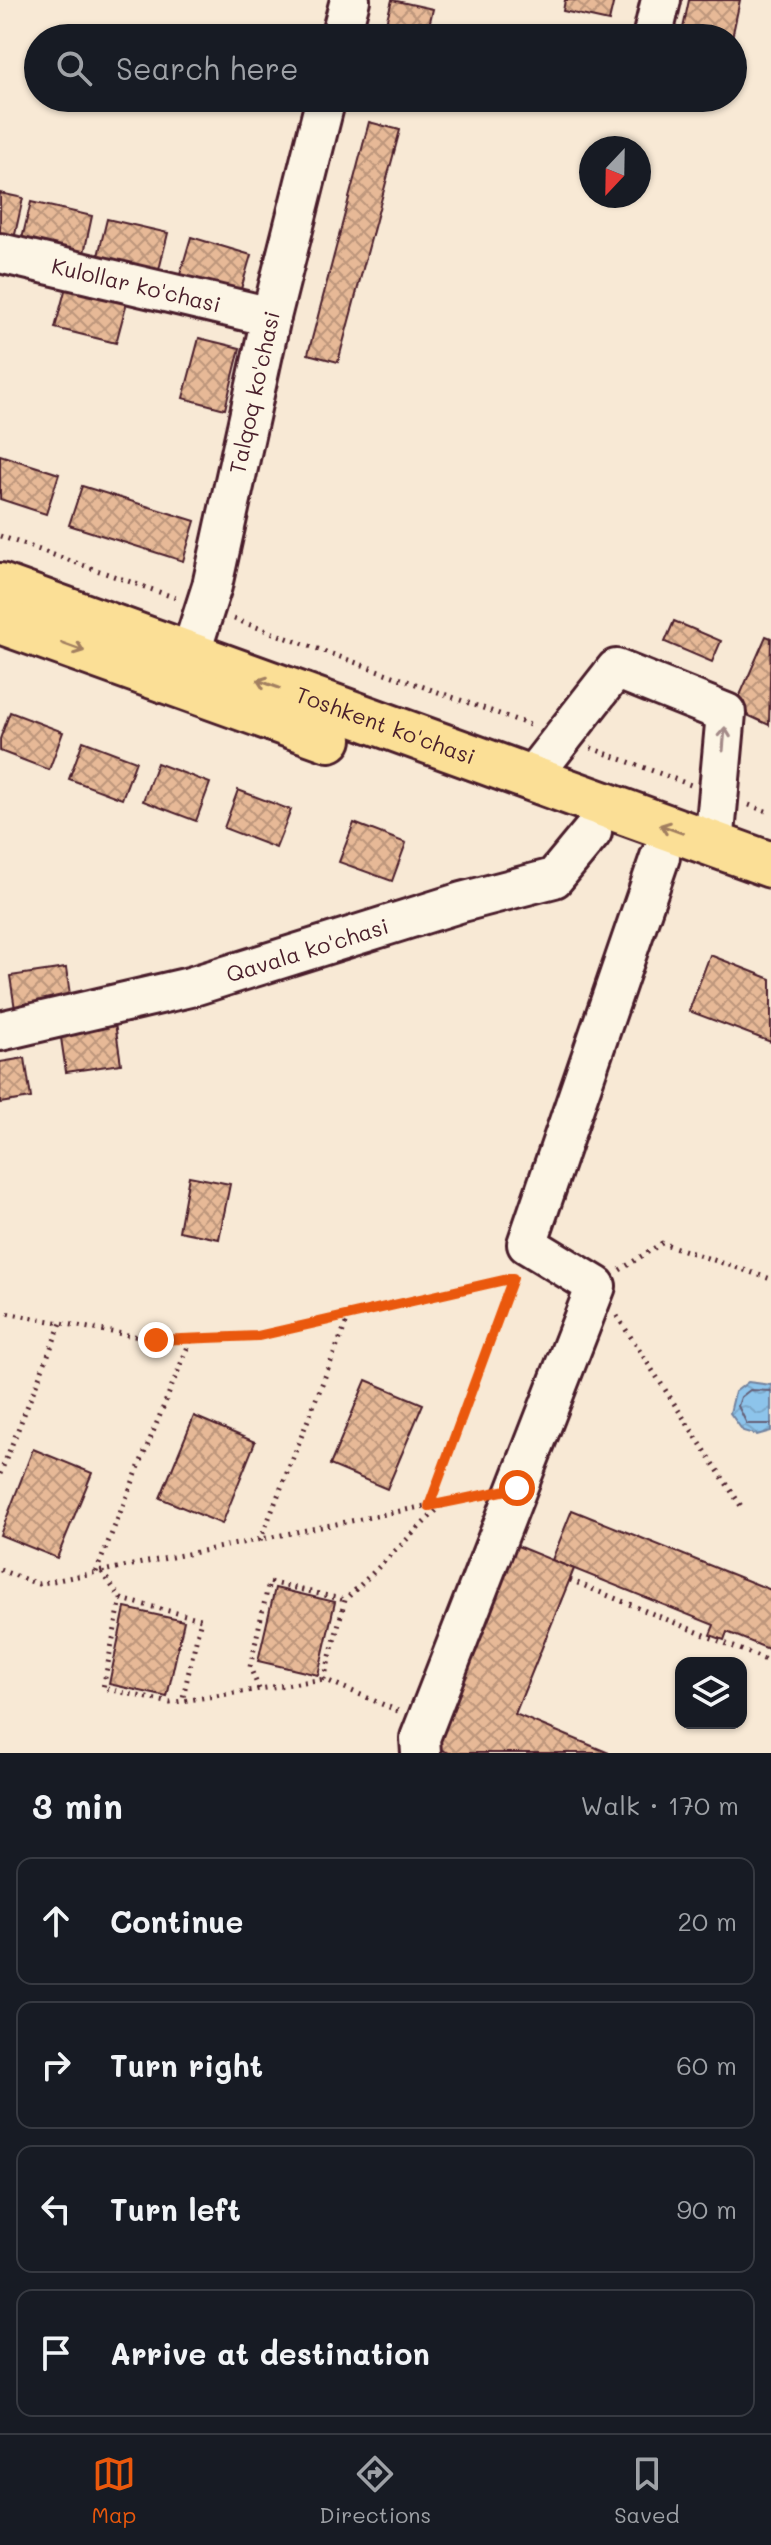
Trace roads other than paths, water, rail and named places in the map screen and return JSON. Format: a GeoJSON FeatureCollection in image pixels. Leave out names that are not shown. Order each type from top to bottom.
{"type":"FeatureCollection","features":[{"type":"Feature","properties":{"kind":"highway","name":"Toshkent ko'chasi"},"geometry":{"type":"LineString","coordinates":[[0,586],[186,671],[592,832],[771,897]]}},
{"type":"Feature","properties":{"kind":"highway","name":"Toshkent ko'chasi"},"geometry":{"type":"LineString","coordinates":[[0,621],[186,671],[530,779],[771,865]]}},
{"type":"Feature","properties":{"kind":"street"},"geometry":{"type":"LineString","coordinates":[[344,24],[350,0]]}},
{"type":"Feature","properties":{"kind":"street"},"geometry":{"type":"LineString","coordinates":[[655,24],[661,0]]}},
{"type":"Feature","properties":{"kind":"street","name":"Talqoq ko'chasi"},"geometry":{"type":"LineString","coordinates":[[186,671],[206,609],[271,317],[322,112]]}},
{"type":"Feature","properties":{"kind":"street","name":"Kulollar ko'chasi"},"geometry":{"type":"LineString","coordinates":[[0,253],[271,317]]}},
{"type":"Feature","properties":{"kind":"street"},"geometry":{"type":"LineString","coordinates":[[530,779],[616,669],[726,713],[714,845]]}},
{"type":"Feature","properties":{"kind":"street","name":"Qavala ko'chasi"},"geometry":{"type":"LineString","coordinates":[[0,1031],[190,987],[462,902],[554,878],[592,832]]}},
{"type":"Feature","properties":{"kind":"street"},"geometry":{"type":"LineString","coordinates":[[423,1738],[596,1286],[527,1244],[660,857]]}},
{"type":"Feature","properties":{"kind":"water"},"geometry":{"type":"Polygon","coordinates":[[[748,1382],[771,1385],[771,1431],[757,1435],[743,1431],[730,1413],[735,1392],[748,1382]]]}}]}
